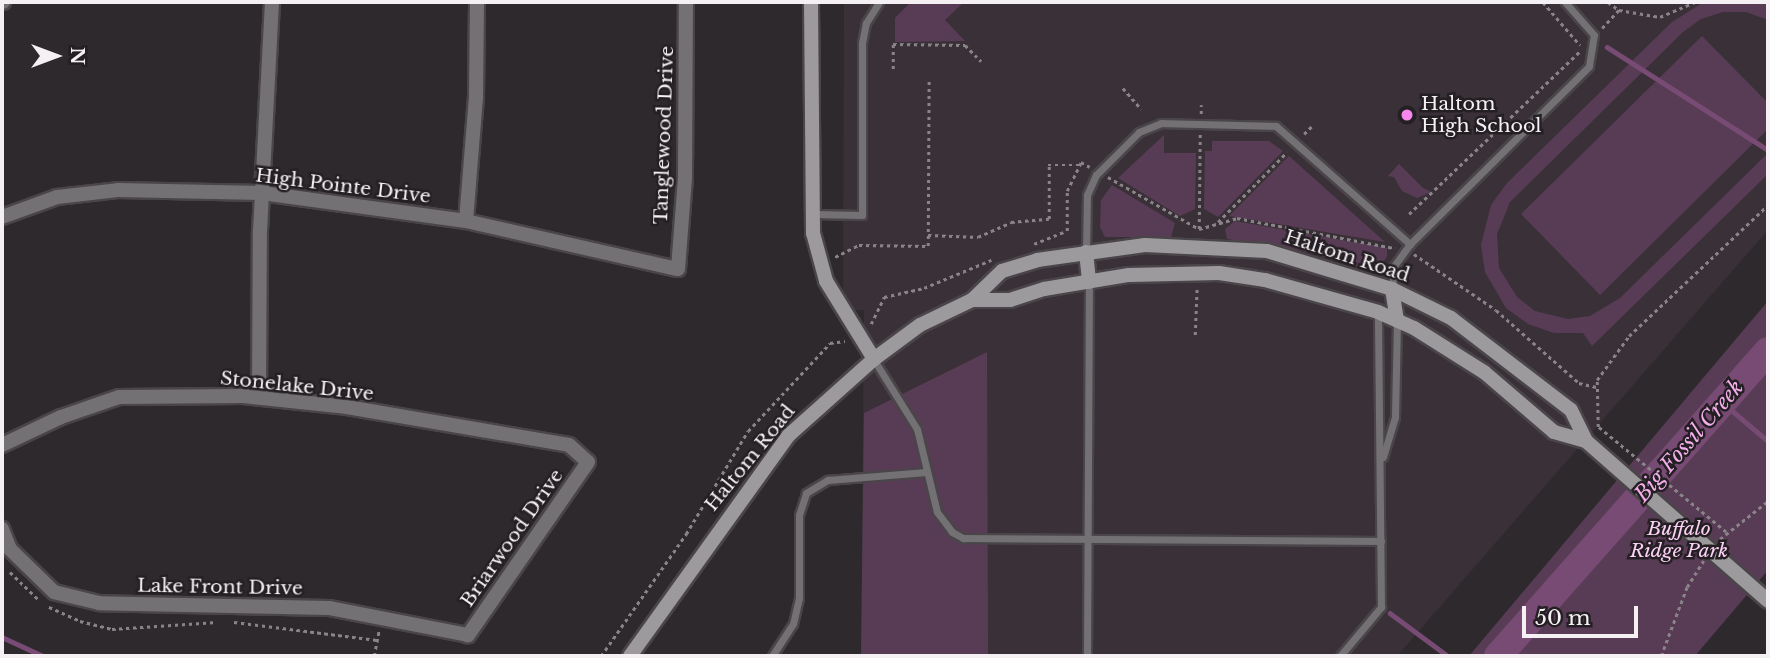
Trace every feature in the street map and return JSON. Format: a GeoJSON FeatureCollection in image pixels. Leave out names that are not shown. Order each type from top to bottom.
{"type":"FeatureCollection","features":[{"type":"Feature","properties":{"kind":"main road"},"geometry":{"type":"LineString","coordinates":[[811,2],[813,215],[820,261],[845,318],[874,359]]}},
{"type":"Feature","properties":{"kind":"main road","name":"Haltom Road"},"geometry":{"type":"LineString","coordinates":[[630,656],[789,435],[874,359],[920,325],[972,300],[1002,271],[1086,252],[1145,244],[1267,251],[1391,289],[1451,318],[1495,348],[1572,410],[1586,440],[1768,601]]}},
{"type":"Feature","properties":{"kind":"main road"},"geometry":{"type":"LineString","coordinates":[[1086,252],[1089,282]]}},
{"type":"Feature","properties":{"kind":"main road","name":"Haltom Road"},"geometry":{"type":"LineString","coordinates":[[972,300],[1010,300],[1089,282],[1142,274],[1219,273],[1317,292],[1397,321],[1484,372],[1554,432],[1586,440]]}},
{"type":"Feature","properties":{"kind":"main road"},"geometry":{"type":"LineString","coordinates":[[1378,312],[1391,289]]}},
{"type":"Feature","properties":{"kind":"main road"},"geometry":{"type":"LineString","coordinates":[[1391,289],[1397,321]]}},
{"type":"Feature","properties":{"kind":"street"},"geometry":{"type":"LineString","coordinates":[[259,397],[262,193],[272,2]]}},
{"type":"Feature","properties":{"kind":"street"},"geometry":{"type":"LineString","coordinates":[[466,221],[476,98],[477,2]]}},
{"type":"Feature","properties":{"kind":"street","name":"Tanglewood Drive"},"geometry":{"type":"LineString","coordinates":[[678,269],[685,177],[686,2]]}},
{"type":"Feature","properties":{"kind":"street","name":"High Pointe Drive"},"geometry":{"type":"LineString","coordinates":[[2,217],[58,197],[118,190],[262,193],[466,221],[678,269]]}},
{"type":"Feature","properties":{"kind":"street","name":"Stonelake Drive"},"geometry":{"type":"LineString","coordinates":[[2,444],[61,416],[120,397],[259,397],[569,445],[588,462]]}},
{"type":"Feature","properties":{"kind":"street","name":"Briarwood Drive"},"geometry":{"type":"LineString","coordinates":[[468,635],[588,462]]}},
{"type":"Feature","properties":{"kind":"street","name":"Lake Front Drive"},"geometry":{"type":"LineString","coordinates":[[2,528],[10,549],[54,592],[99,603],[329,608],[468,635]]}},
{"type":"Feature","properties":{"kind":"lane"},"geometry":{"type":"LineString","coordinates":[[813,215],[862,215],[862,43],[866,23],[879,2]]}},
{"type":"Feature","properties":{"kind":"lane"},"geometry":{"type":"LineString","coordinates":[[1391,289],[1394,266],[1410,244],[1589,66],[1594,35],[1564,2]]}},
{"type":"Feature","properties":{"kind":"lane"},"geometry":{"type":"LineString","coordinates":[[1086,252],[1087,195],[1099,172],[1147,126],[1200,124],[1276,126],[1298,141],[1410,244]]}},
{"type":"Feature","properties":{"kind":"lane"},"geometry":{"type":"LineString","coordinates":[[1087,656],[1089,282]]}},
{"type":"Feature","properties":{"kind":"lane"},"geometry":{"type":"LineString","coordinates":[[1340,656],[1381,607],[1378,312]]}},
{"type":"Feature","properties":{"kind":"lane"},"geometry":{"type":"LineString","coordinates":[[1381,464],[1395,417],[1397,321]]}},
{"type":"Feature","properties":{"kind":"lane"},"geometry":{"type":"LineString","coordinates":[[874,359],[917,429],[937,512],[953,532],[964,538],[1381,541]]}},
{"type":"Feature","properties":{"kind":"lane"},"geometry":{"type":"LineString","coordinates":[[772,656],[793,624],[799,598],[799,515],[806,493],[828,480],[926,472]]}},
{"type":"Feature","properties":{"kind":"path"},"geometry":{"type":"LineString","coordinates":[[1409,214],[1578,52],[1575,35],[1543,2]]}},
{"type":"Feature","properties":{"kind":"path"},"geometry":{"type":"LineString","coordinates":[[1608,2],[1619,10],[1660,17],[1696,2]]}},
{"type":"Feature","properties":{"kind":"path"},"geometry":{"type":"LineString","coordinates":[[1594,35],[1619,10]]}},
{"type":"Feature","properties":{"kind":"path"},"geometry":{"type":"LineString","coordinates":[[893,69],[893,44],[965,45],[981,61]]}},
{"type":"Feature","properties":{"kind":"path"},"geometry":{"type":"LineString","coordinates":[[820,261],[859,245],[928,246],[929,80]]}},
{"type":"Feature","properties":{"kind":"path"},"geometry":{"type":"LineString","coordinates":[[1123,88],[1141,109]]}},
{"type":"Feature","properties":{"kind":"path"},"geometry":{"type":"LineString","coordinates":[[1199,229],[1201,105]]}},
{"type":"Feature","properties":{"kind":"path"},"geometry":{"type":"LineString","coordinates":[[1219,222],[1312,126]]}},
{"type":"Feature","properties":{"kind":"path"},"geometry":{"type":"LineString","coordinates":[[928,235],[978,237],[1011,222],[1049,219],[1049,164],[1080,165],[1081,162],[1199,229],[1237,218],[1404,251],[1496,310],[1579,383],[1597,387]]}},
{"type":"Feature","properties":{"kind":"path"},"geometry":{"type":"LineString","coordinates":[[1030,246],[1067,231],[1067,191],[1080,165]]}},
{"type":"Feature","properties":{"kind":"path"},"geometry":{"type":"LineString","coordinates":[[1726,532],[1598,427],[1597,387],[1608,361],[1629,336],[1768,205]]}},
{"type":"Feature","properties":{"kind":"path"},"geometry":{"type":"LineString","coordinates":[[873,323],[884,298],[924,288],[994,259]]}},
{"type":"Feature","properties":{"kind":"path"},"geometry":{"type":"LineString","coordinates":[[1195,335],[1197,284]]}},
{"type":"Feature","properties":{"kind":"path"},"geometry":{"type":"LineString","coordinates":[[601,656],[687,534],[748,431],[823,351]]}},
{"type":"Feature","properties":{"kind":"path"},"geometry":{"type":"LineString","coordinates":[[1661,656],[1688,587],[1711,550],[1726,532],[1768,501]]}},
{"type":"Feature","properties":{"kind":"path"},"geometry":{"type":"LineString","coordinates":[[374,656],[376,643]]}},
{"type":"Feature","properties":{"kind":"shaded area"},"geometry":{"type":"Polygon","coordinates":[[[844,2],[1768,2],[1768,230],[1397,656],[861,656],[864,310],[843,310],[844,2]]]}},
{"type":"Feature","properties":{"kind":"green space"},"geometry":{"type":"Polygon","coordinates":[[[911,2],[964,2],[945,20],[965,41],[895,42],[895,18],[911,2]]]}},
{"type":"Feature","properties":{"kind":"green space"},"geometry":{"type":"Polygon","coordinates":[[[1704,2],[1763,2],[1768,4],[1768,20],[1746,12],[1723,12],[1701,19],[1683,32],[1510,202],[1497,234],[1499,268],[1517,297],[1535,311],[1568,319],[1590,316],[1620,298],[1768,153],[1768,174],[1592,346],[1583,333],[1554,333],[1528,324],[1506,308],[1485,272],[1481,245],[1491,205],[1507,183],[1672,22],[1704,2]]]}},
{"type":"Feature","properties":{"kind":"green space"},"geometry":{"type":"Polygon","coordinates":[[[1702,36],[1768,103],[1768,129],[1600,295],[1521,214],[1702,36]]]}},
{"type":"Feature","properties":{"kind":"green space"},"geometry":{"type":"Polygon","coordinates":[[[1164,135],[1164,153],[1196,153],[1195,209],[1180,216],[1118,178],[1164,135]]]}},
{"type":"Feature","properties":{"kind":"green space"},"geometry":{"type":"Polygon","coordinates":[[[1212,141],[1269,141],[1283,151],[1218,217],[1204,209],[1205,151],[1212,151],[1212,141]]]}},
{"type":"Feature","properties":{"kind":"green space"},"geometry":{"type":"Polygon","coordinates":[[[1289,156],[1385,242],[1229,216],[1289,156]]]}},
{"type":"Feature","properties":{"kind":"green space"},"geometry":{"type":"Polygon","coordinates":[[[1399,164],[1422,187],[1431,192],[1417,198],[1402,191],[1394,177],[1388,176],[1399,164]]]}},
{"type":"Feature","properties":{"kind":"green space"},"geometry":{"type":"Polygon","coordinates":[[[1112,185],[1175,223],[1171,237],[1105,237],[1100,227],[1101,200],[1112,185]]]}},
{"type":"Feature","properties":{"kind":"green space"},"geometry":{"type":"Polygon","coordinates":[[[1235,221],[1387,248],[1387,256],[1380,267],[1369,270],[1302,251],[1227,239],[1225,229],[1235,221]]]}},
{"type":"Feature","properties":{"kind":"green space","name":"Buffalo Ridge Park"},"geometry":{"type":"Polygon","coordinates":[[[1768,301],[1768,570],[1695,656],[1469,656],[1768,301]]]}},
{"type":"Feature","properties":{"kind":"green space"},"geometry":{"type":"Polygon","coordinates":[[[987,352],[988,656],[861,656],[864,413],[987,352]]]}},
{"type":"Feature","properties":{"kind":"waterway"},"geometry":{"type":"LineString","coordinates":[[1607,47],[1768,150]]}},
{"type":"Feature","properties":{"kind":"waterway","name":"Big Fossil Creek"},"geometry":{"type":"LineString","coordinates":[[1498,656],[1768,351]]}},
{"type":"Feature","properties":{"kind":"waterway"},"geometry":{"type":"LineString","coordinates":[[1723,403],[1768,441]]}},
{"type":"Feature","properties":{"kind":"waterway"},"geometry":{"type":"LineString","coordinates":[[1390,613],[1448,656]]}},
{"type":"Feature","properties":{"kind":"waterway"},"geometry":{"type":"LineString","coordinates":[[2,637],[43,656]]}},
{"type":"Feature","properties":{"kind":"place","name":"Haltom High School"},"geometry":{"type":"Point","coordinates":[1407,115]}}]}
